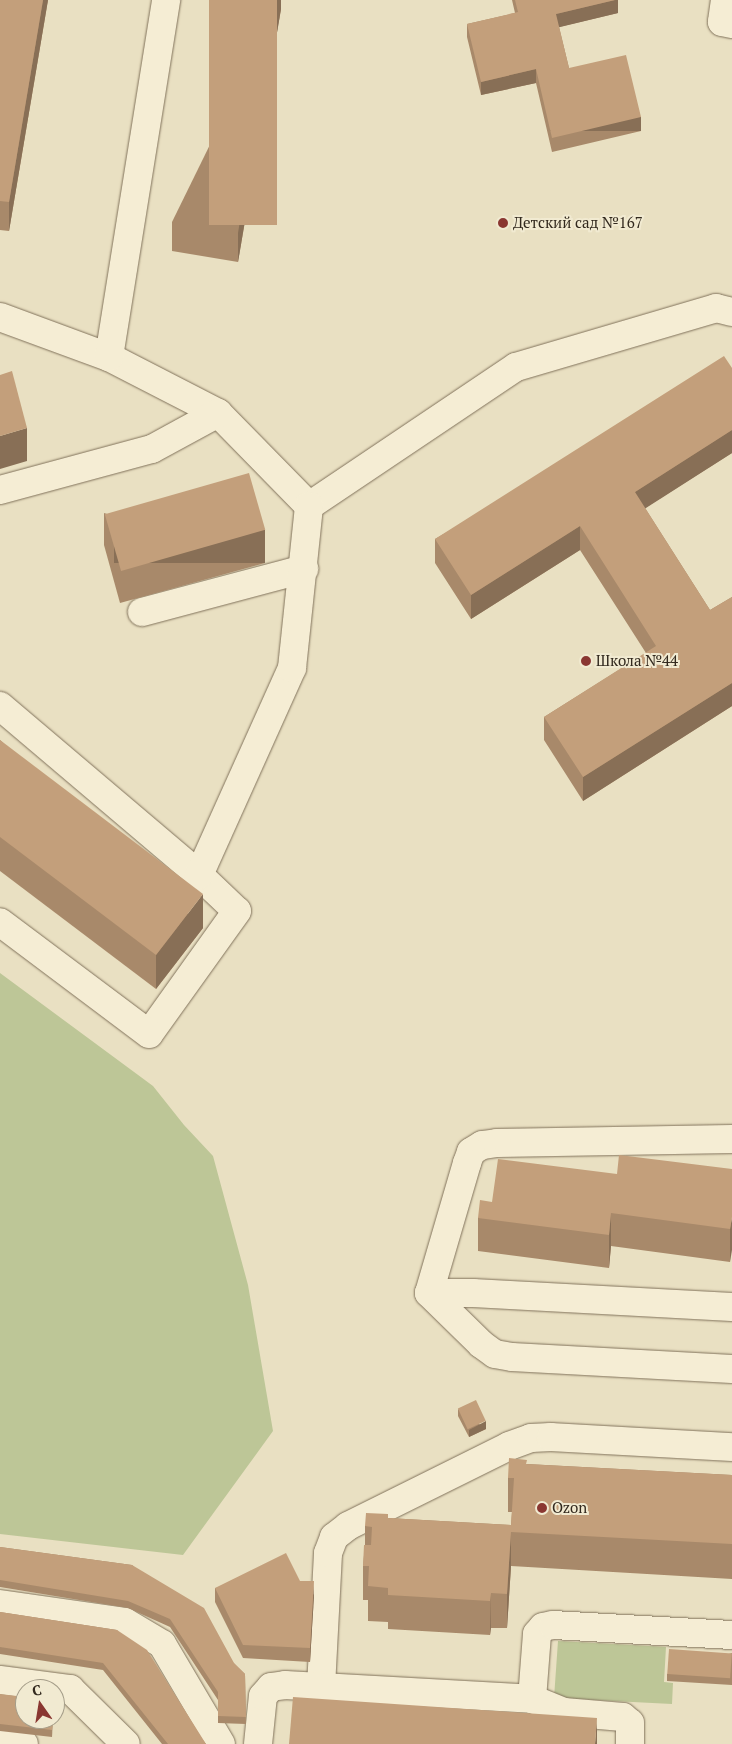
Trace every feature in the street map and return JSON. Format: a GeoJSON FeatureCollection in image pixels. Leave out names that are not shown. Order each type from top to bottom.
{"type":"FeatureCollection","features":[{"type":"Feature","properties":{"kind":"lane"},"geometry":{"type":"LineString","coordinates":[[109,357],[166,0]]}},
{"type":"Feature","properties":{"kind":"lane"},"geometry":{"type":"LineString","coordinates":[[725,0],[722,22],[732,24]]}},
{"type":"Feature","properties":{"kind":"lane"},"geometry":{"type":"LineString","coordinates":[[309,506],[516,367],[716,308],[732,312]]}},
{"type":"Feature","properties":{"kind":"lane"},"geometry":{"type":"LineString","coordinates":[[0,317],[109,357],[218,413],[309,506],[304,569],[292,668],[199,875]]}},
{"type":"Feature","properties":{"kind":"lane"},"geometry":{"type":"LineString","coordinates":[[0,490],[152,449],[218,413]]}},
{"type":"Feature","properties":{"kind":"lane"},"geometry":{"type":"LineString","coordinates":[[142,612],[304,569]]}},
{"type":"Feature","properties":{"kind":"lane"},"geometry":{"type":"LineString","coordinates":[[0,706],[199,875],[237,911],[149,1034],[0,922]]}},
{"type":"Feature","properties":{"kind":"lane"},"geometry":{"type":"LineString","coordinates":[[429,1293],[467,1163],[471,1152],[482,1146],[497,1143],[732,1139]]}},
{"type":"Feature","properties":{"kind":"lane"},"geometry":{"type":"LineString","coordinates":[[429,1293],[473,1292],[732,1308]]}},
{"type":"Feature","properties":{"kind":"lane"},"geometry":{"type":"LineString","coordinates":[[429,1293],[481,1344],[495,1354],[512,1357],[732,1369]]}},
{"type":"Feature","properties":{"kind":"lane"},"geometry":{"type":"LineString","coordinates":[[320,1687],[328,1553],[334,1537],[348,1526],[509,1446],[531,1438],[552,1437],[732,1447]]}},
{"type":"Feature","properties":{"kind":"lane"},"geometry":{"type":"LineString","coordinates":[[0,1604],[125,1622],[162,1644],[221,1744]]}},
{"type":"Feature","properties":{"kind":"lane"},"geometry":{"type":"LineString","coordinates":[[532,1699],[536,1634],[543,1627],[553,1625],[732,1635]]}},
{"type":"Feature","properties":{"kind":"lane"},"geometry":{"type":"LineString","coordinates":[[0,1680],[70,1689],[126,1744]]}},
{"type":"Feature","properties":{"kind":"lane"},"geometry":{"type":"LineString","coordinates":[[258,1744],[263,1696],[271,1687],[285,1685],[532,1699],[564,1712],[623,1717],[630,1723],[630,1744]]}},
{"type":"Feature","properties":{"kind":"lane"},"geometry":{"type":"LineString","coordinates":[[0,1742],[24,1744]]}},
{"type":"Feature","properties":{"kind":"green space"},"geometry":{"type":"Polygon","coordinates":[[[0,973],[153,1086],[184,1125],[213,1156],[248,1285],[273,1431],[183,1555],[0,1534],[0,973]]]}},
{"type":"Feature","properties":{"kind":"green space"},"geometry":{"type":"Polygon","coordinates":[[[558,1641],[666,1647],[664,1682],[673,1683],[672,1704],[554,1698],[558,1641]]]}},
{"type":"Feature","properties":{"kind":"building"},"geometry":{"type":"Polygon","coordinates":[[[0,0],[43,0],[9,202],[0,201],[0,0]]]}},
{"type":"Feature","properties":{"kind":"building"},"geometry":{"type":"Polygon","coordinates":[[[209,0],[277,0],[277,225],[209,225],[209,0]]]}},
{"type":"Feature","properties":{"kind":"building"},"geometry":{"type":"Polygon","coordinates":[[[515,0],[615,0],[556,14],[569,68],[626,55],[641,117],[552,138],[536,69],[481,82],[467,24],[518,12],[515,0]]]}},
{"type":"Feature","properties":{"kind":"building"},"geometry":{"type":"Polygon","coordinates":[[[724,356],[732,368],[732,430],[635,492],[710,610],[732,597],[732,683],[583,777],[544,717],[656,646],[580,526],[471,595],[435,539],[724,356]]]}},
{"type":"Feature","properties":{"kind":"building"},"geometry":{"type":"Polygon","coordinates":[[[12,371],[27,428],[0,436],[0,375],[12,371]]]}},
{"type":"Feature","properties":{"kind":"building"},"geometry":{"type":"Polygon","coordinates":[[[249,473],[265,530],[121,571],[105,514],[249,473]]]}},
{"type":"Feature","properties":{"kind":"building"},"geometry":{"type":"Polygon","coordinates":[[[0,740],[203,894],[156,955],[0,837],[0,740]]]}},
{"type":"Feature","properties":{"kind":"building"},"geometry":{"type":"Polygon","coordinates":[[[619,1155],[732,1169],[732,1217],[730,1229],[611,1213],[609,1235],[478,1218],[480,1200],[492,1202],[498,1159],[617,1174],[619,1155]]]}},
{"type":"Feature","properties":{"kind":"building"},"geometry":{"type":"Polygon","coordinates":[[[476,1400],[486,1421],[468,1429],[458,1408],[476,1400]]]}},
{"type":"Feature","properties":{"kind":"building"},"geometry":{"type":"Polygon","coordinates":[[[509,1458],[527,1460],[526,1464],[732,1475],[732,1544],[511,1532],[507,1594],[491,1593],[490,1601],[388,1595],[388,1588],[368,1586],[369,1566],[363,1566],[364,1545],[371,1545],[372,1527],[365,1526],[366,1513],[388,1514],[388,1518],[511,1525],[514,1478],[508,1478],[509,1458]]]}},
{"type":"Feature","properties":{"kind":"building"},"geometry":{"type":"Polygon","coordinates":[[[0,1547],[132,1565],[204,1608],[234,1663],[245,1674],[246,1717],[218,1716],[218,1692],[170,1619],[128,1601],[0,1580],[0,1547]]]}},
{"type":"Feature","properties":{"kind":"building"},"geometry":{"type":"Polygon","coordinates":[[[286,1553],[300,1581],[314,1581],[310,1648],[243,1645],[215,1588],[286,1553]]]}},
{"type":"Feature","properties":{"kind":"building"},"geometry":{"type":"Polygon","coordinates":[[[0,1612],[117,1630],[147,1650],[206,1744],[168,1744],[103,1663],[0,1647],[0,1612]]]}},
{"type":"Feature","properties":{"kind":"building"},"geometry":{"type":"Polygon","coordinates":[[[669,1649],[732,1653],[730,1678],[667,1674],[669,1649]]]}},
{"type":"Feature","properties":{"kind":"building"},"geometry":{"type":"Polygon","coordinates":[[[0,1694],[15,1696],[15,1726],[0,1724],[0,1694]]]}},
{"type":"Feature","properties":{"kind":"building"},"geometry":{"type":"Polygon","coordinates":[[[293,1697],[597,1718],[595,1744],[289,1744],[293,1697]]]}},
{"type":"Feature","properties":{"kind":"place","name":"Детский сад №167"},"geometry":{"type":"Point","coordinates":[503,223]}},
{"type":"Feature","properties":{"kind":"place","name":"Школа №44"},"geometry":{"type":"Point","coordinates":[586,661]}},
{"type":"Feature","properties":{"kind":"place","name":"Ozon"},"geometry":{"type":"Point","coordinates":[542,1508]}}]}
